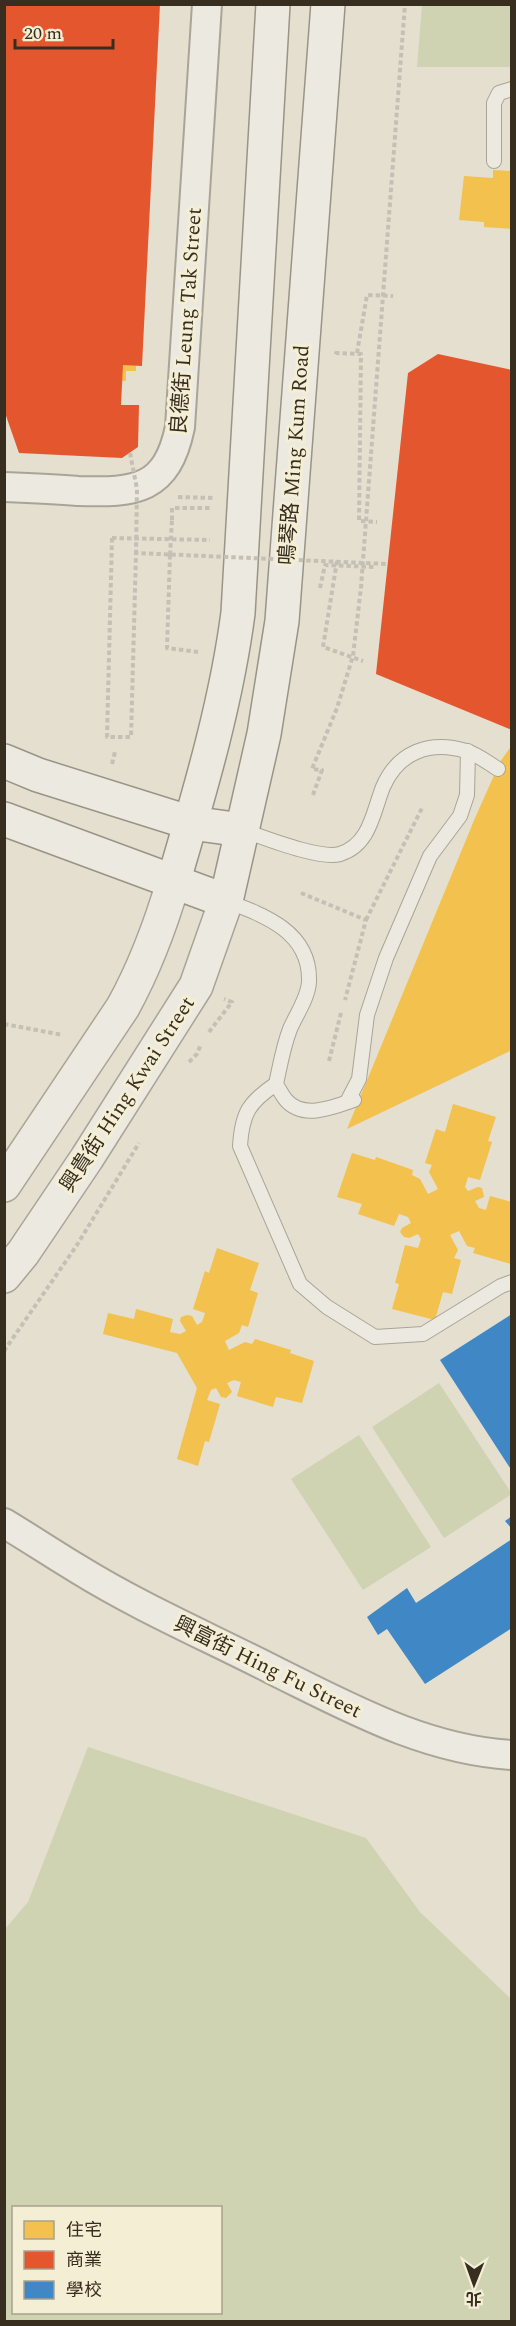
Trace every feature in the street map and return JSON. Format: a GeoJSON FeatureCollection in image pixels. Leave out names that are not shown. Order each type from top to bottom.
{"type":"FeatureCollection","features":[{"type":"Feature","properties":{"kind":"main road"},"geometry":{"type":"LineString","coordinates":[[4,1185],[134,987],[159,933],[217,728],[238,613],[273,4]]}},
{"type":"Feature","properties":{"kind":"main road","name":"鳴琴路 Ming Kum Road"},"geometry":{"type":"LineString","coordinates":[[226,901],[264,734],[282,621],[328,4]]}},
{"type":"Feature","properties":{"kind":"main road"},"geometry":{"type":"LineString","coordinates":[[4,761],[38,775],[190,823],[243,830]]}},
{"type":"Feature","properties":{"kind":"main road"},"geometry":{"type":"LineString","coordinates":[[4,819],[226,901]]}},
{"type":"Feature","properties":{"kind":"main road","name":"興貴街 Hing Kwai Street"},"geometry":{"type":"LineString","coordinates":[[4,1275],[23,1253],[87,1158],[196,986],[226,901]]}},
{"type":"Feature","properties":{"kind":"street","name":"良德街 Leung Tak Street"},"geometry":{"type":"LineString","coordinates":[[4,487],[113,492],[134,489],[160,474],[175,452],[180,427],[207,4]]}},
{"type":"Feature","properties":{"kind":"street","name":"興富街 Hing Fu Street"},"geometry":{"type":"LineString","coordinates":[[4,1505],[38,1543]]}},
{"type":"Feature","properties":{"kind":"street","name":"興富街 Hing Fu Street"},"geometry":{"type":"LineString","coordinates":[[4,1523],[79,1570],[362,1714],[419,1738],[487,1754],[512,1755]]}},
{"type":"Feature","properties":{"kind":"lane"},"geometry":{"type":"LineString","coordinates":[[494,161],[494,103],[499,93],[512,89]]}},
{"type":"Feature","properties":{"kind":"lane"},"geometry":{"type":"LineString","coordinates":[[243,830],[295,848],[340,854],[362,841],[374,816],[383,786],[398,762],[422,748],[448,747],[468,752],[498,769]]}},
{"type":"Feature","properties":{"kind":"lane"},"geometry":{"type":"LineString","coordinates":[[276,1084],[288,1102],[307,1111],[329,1109],[353,1100],[359,1079],[368,1015],[386,958],[430,856],[459,816],[467,795],[468,752]]}},
{"type":"Feature","properties":{"kind":"lane"},"geometry":{"type":"LineString","coordinates":[[226,901],[255,911],[282,926],[294,939],[305,959],[309,983],[290,1030],[276,1084],[256,1097],[246,1114],[241,1123],[240,1146],[300,1284],[327,1307],[375,1337],[423,1334],[501,1286],[512,1282]]}},
{"type":"Feature","properties":{"kind":"path"},"geometry":{"type":"LineString","coordinates":[[313,795],[322,770],[312,769],[337,708],[353,656],[366,522],[405,4]]}},
{"type":"Feature","properties":{"kind":"path"},"geometry":{"type":"LineString","coordinates":[[357,353],[367,295],[393,296]]}},
{"type":"Feature","properties":{"kind":"path"},"geometry":{"type":"LineString","coordinates":[[336,364],[336,353],[361,354],[359,521],[376,522]]}},
{"type":"Feature","properties":{"kind":"path"},"geometry":{"type":"LineString","coordinates":[[130,453],[137,489],[136,553],[131,738],[107,737],[112,538],[213,540]]}},
{"type":"Feature","properties":{"kind":"path"},"geometry":{"type":"LineString","coordinates":[[130,468],[138,464]]}},
{"type":"Feature","properties":{"kind":"path"},"geometry":{"type":"LineString","coordinates":[[201,652],[167,648],[172,508],[214,508]]}},
{"type":"Feature","properties":{"kind":"path"},"geometry":{"type":"LineString","coordinates":[[136,553],[388,564]]}},
{"type":"Feature","properties":{"kind":"path"},"geometry":{"type":"LineString","coordinates":[[337,561],[323,647],[363,661]]}},
{"type":"Feature","properties":{"kind":"path"},"geometry":{"type":"LineString","coordinates":[[318,597],[325,565],[374,567]]}},
{"type":"Feature","properties":{"kind":"path"},"geometry":{"type":"LineString","coordinates":[[328,1061],[366,920],[422,808]]}},
{"type":"Feature","properties":{"kind":"path"},"geometry":{"type":"LineString","coordinates":[[301,893],[366,920]]}},
{"type":"Feature","properties":{"kind":"path","name":"興貴街 Hing Kwai Street"},"geometry":{"type":"LineString","coordinates":[[186,1066],[232,1002]]}},
{"type":"Feature","properties":{"kind":"path"},"geometry":{"type":"LineString","coordinates":[[4,1024],[67,1036]]}},
{"type":"Feature","properties":{"kind":"path","name":"興貴街 Hing Kwai Street"},"geometry":{"type":"LineString","coordinates":[[4,1351],[76,1245],[144,1136]]}},
{"type":"Feature","properties":{"kind":"green space"},"geometry":{"type":"Polygon","coordinates":[[[422,5],[511,5],[511,67],[417,67],[422,5]]]}},
{"type":"Feature","properties":{"kind":"green space"},"geometry":{"type":"Polygon","coordinates":[[[439,1383],[512,1494],[444,1538],[372,1427],[439,1383]]]}},
{"type":"Feature","properties":{"kind":"green space"},"geometry":{"type":"Polygon","coordinates":[[[359,1435],[431,1547],[363,1590],[291,1479],[359,1435]]]}},
{"type":"Feature","properties":{"kind":"green space"},"geometry":{"type":"Polygon","coordinates":[[[88,1747],[366,1838],[420,1912],[511,1999],[511,2321],[5,2321],[5,1929],[28,1902],[88,1747]]]}},
{"type":"Feature","properties":{"kind":"building: 住宅"},"geometry":{"type":"Polygon","coordinates":[[[493,170],[512,171],[512,229],[484,227],[484,222],[459,220],[464,176],[493,178],[493,170]]]}},
{"type":"Feature","properties":{"kind":"building: 住宅"},"geometry":{"type":"Polygon","coordinates":[[[43,289],[67,289],[66,320],[75,320],[76,291],[100,291],[99,320],[128,321],[127,331],[137,331],[136,346],[98,344],[98,356],[136,357],[136,371],[126,371],[126,381],[97,380],[96,409],[72,408],[73,379],[64,379],[63,408],[39,407],[40,378],[11,377],[11,368],[4,367],[4,352],[40,354],[41,343],[4,342],[4,327],[12,327],[13,318],[42,319],[43,289]]]}},
{"type":"Feature","properties":{"kind":"building: 住宅"},"geometry":{"type":"Polygon","coordinates":[[[512,745],[512,1050],[347,1129],[475,818],[500,762],[512,745]]]}},
{"type":"Feature","properties":{"kind":"building: 住宅"},"geometry":{"type":"Polygon","coordinates":[[[453,1104],[496,1117],[488,1141],[492,1142],[480,1180],[468,1177],[465,1187],[468,1191],[478,1187],[482,1188],[484,1197],[475,1201],[479,1208],[486,1210],[490,1196],[512,1202],[512,1262],[511,1264],[473,1253],[475,1248],[467,1246],[459,1231],[450,1235],[458,1250],[454,1258],[461,1260],[452,1294],[443,1292],[435,1320],[392,1309],[399,1284],[395,1283],[405,1245],[418,1248],[421,1239],[418,1234],[409,1238],[404,1237],[400,1232],[402,1228],[411,1223],[408,1217],[399,1214],[394,1226],[358,1214],[362,1204],[337,1197],[352,1153],[375,1160],[376,1157],[413,1170],[412,1175],[420,1179],[428,1194],[438,1189],[429,1172],[432,1165],[425,1163],[436,1129],[445,1132],[453,1104]]]}},
{"type":"Feature","properties":{"kind":"building: 住宅"},"geometry":{"type":"Polygon","coordinates":[[[217,1248],[259,1263],[250,1290],[258,1293],[248,1327],[242,1325],[239,1333],[225,1341],[229,1350],[245,1342],[252,1344],[255,1339],[291,1350],[290,1353],[314,1361],[302,1403],[276,1397],[273,1407],[237,1396],[241,1382],[234,1380],[227,1383],[232,1392],[226,1398],[221,1397],[216,1388],[211,1390],[207,1400],[220,1404],[209,1442],[205,1441],[198,1466],[177,1459],[197,1388],[177,1353],[103,1334],[108,1313],[134,1319],[136,1309],[173,1319],[170,1332],[180,1334],[186,1331],[180,1321],[181,1317],[192,1316],[197,1325],[202,1322],[205,1313],[193,1309],[205,1271],[209,1273],[217,1248]]]}},
{"type":"Feature","properties":{"kind":"building: 商業"},"geometry":{"type":"Polygon","coordinates":[[[4,4],[160,4],[142,366],[123,365],[121,405],[139,405],[138,447],[122,458],[19,453],[4,410],[4,4]]]}},
{"type":"Feature","properties":{"kind":"building: 商業"},"geometry":{"type":"Polygon","coordinates":[[[438,354],[512,370],[512,730],[376,674],[408,373],[438,354]]]}},
{"type":"Feature","properties":{"kind":"building: 學校"},"geometry":{"type":"Polygon","coordinates":[[[512,1314],[512,1471],[440,1360],[512,1314]]]}},
{"type":"Feature","properties":{"kind":"building: 學校"},"geometry":{"type":"Polygon","coordinates":[[[512,1516],[512,1529],[505,1521],[512,1516]]]}},
{"type":"Feature","properties":{"kind":"building: 學校"},"geometry":{"type":"Polygon","coordinates":[[[512,1539],[512,1628],[425,1684],[387,1629],[378,1635],[367,1617],[407,1588],[416,1603],[512,1539]]]}}]}
